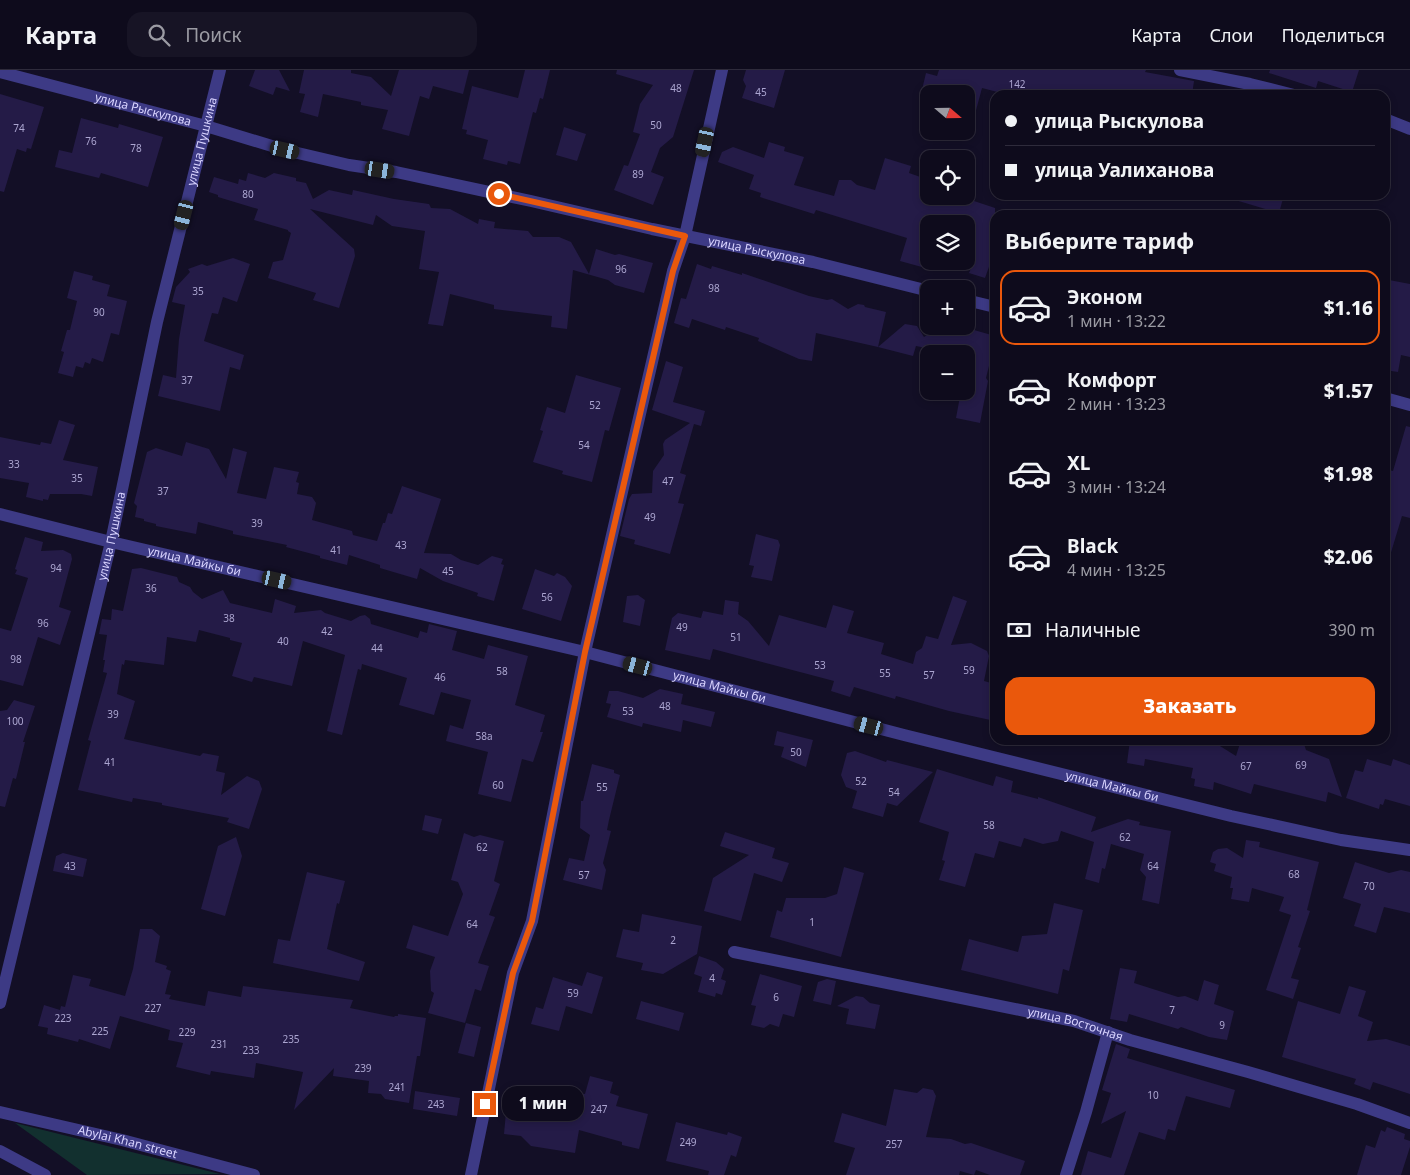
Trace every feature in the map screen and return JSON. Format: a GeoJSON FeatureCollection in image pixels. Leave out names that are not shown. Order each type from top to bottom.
{"type":"FeatureCollection","features":[{"type":"Feature","properties":{"kind":"street","name":"улица Пушкина"},"geometry":{"type":"LineString","coordinates":[[0,1003],[111,542],[157,322],[220,70]]}},
{"type":"Feature","properties":{"kind":"street"},"geometry":{"type":"LineString","coordinates":[[471,1175],[513,973],[532,921],[585,652],[673,271],[685,236],[722,70]]}},
{"type":"Feature","properties":{"kind":"street"},"geometry":{"type":"LineString","coordinates":[[1180,70],[1274,90]]}},
{"type":"Feature","properties":{"kind":"street","name":"улица Рыскулова"},"geometry":{"type":"LineString","coordinates":[[0,72],[206,126],[285,150],[349,165],[396,172],[685,236],[813,262],[920,289]]}},
{"type":"Feature","properties":{"kind":"street"},"geometry":{"type":"LineString","coordinates":[[1390,121],[1410,129]]}},
{"type":"Feature","properties":{"kind":"street"},"geometry":{"type":"LineString","coordinates":[[975,302],[990,306]]}},
{"type":"Feature","properties":{"kind":"street"},"geometry":{"type":"LineString","coordinates":[[1390,399],[1410,404]]}},
{"type":"Feature","properties":{"kind":"street","name":"улица Майкы би"},"geometry":{"type":"LineString","coordinates":[[0,514],[111,542],[585,652],[924,740],[1231,816],[1341,840],[1410,850]]}},
{"type":"Feature","properties":{"kind":"street","name":"улица Восточная"},"geometry":{"type":"LineString","coordinates":[[734,952],[1074,1021],[1130,1040],[1348,1102],[1410,1123]]}},
{"type":"Feature","properties":{"kind":"street"},"geometry":{"type":"LineString","coordinates":[[1066,1175],[1108,1032]]}},
{"type":"Feature","properties":{"kind":"street","name":"Abylai Khan street"},"geometry":{"type":"LineString","coordinates":[[0,1112],[122,1140],[254,1175]]}},
{"type":"Feature","properties":{"kind":"street"},"geometry":{"type":"LineString","coordinates":[[0,1151],[45,1175]]}},
{"type":"Feature","properties":{"kind":"green space"},"geometry":{"type":"Polygon","coordinates":[[[15,1123],[220,1174],[87,1175],[15,1123]]]}},
{"type":"Feature","properties":{"kind":"building"},"geometry":{"type":"Polygon","coordinates":[[[255,70],[279,70],[290,91],[276,87],[273,95],[249,86],[255,70]]]}},
{"type":"Feature","properties":{"kind":"building"},"geometry":{"type":"Polygon","coordinates":[[[304,70],[351,70],[351,73],[371,77],[391,96],[399,70],[469,70],[463,94],[433,86],[429,99],[420,96],[409,136],[382,129],[388,110],[361,105],[361,102],[323,94],[318,117],[300,112],[305,94],[299,93],[304,70]]]}},
{"type":"Feature","properties":{"kind":"building"},"geometry":{"type":"Polygon","coordinates":[[[525,70],[550,70],[543,99],[540,98],[536,113],[533,112],[520,164],[508,161],[507,165],[483,159],[488,140],[466,134],[467,130],[462,129],[472,86],[518,98],[525,70]]]}},
{"type":"Feature","properties":{"kind":"building"},"geometry":{"type":"Polygon","coordinates":[[[617,70],[694,70],[673,137],[660,148],[651,172],[664,177],[653,205],[614,190],[624,165],[628,166],[640,134],[633,132],[640,104],[653,85],[616,74],[617,70]]]}},
{"type":"Feature","properties":{"kind":"building"},"geometry":{"type":"Polygon","coordinates":[[[746,70],[785,70],[774,108],[742,98],[746,86],[743,80],[746,70]]]}},
{"type":"Feature","properties":{"kind":"building"},"geometry":{"type":"Polygon","coordinates":[[[939,70],[1146,70],[1145,72],[1194,81],[1193,90],[990,90],[982,88],[975,114],[975,85],[923,85],[926,73],[937,76],[939,70]]]}},
{"type":"Feature","properties":{"kind":"building"},"geometry":{"type":"Polygon","coordinates":[[[1270,70],[1359,70],[1353,90],[1346,90],[1318,81],[1316,88],[1269,73],[1270,70]]]}},
{"type":"Feature","properties":{"kind":"building"},"geometry":{"type":"Polygon","coordinates":[[[0,94],[44,107],[31,149],[27,148],[26,152],[17,149],[4,192],[0,191],[0,94]]]}},
{"type":"Feature","properties":{"kind":"building"},"geometry":{"type":"Polygon","coordinates":[[[81,118],[118,128],[119,124],[163,137],[148,187],[101,173],[99,178],[55,167],[59,150],[72,153],[81,118]]]}},
{"type":"Feature","properties":{"kind":"building"},"geometry":{"type":"Polygon","coordinates":[[[564,127],[586,134],[577,161],[556,155],[564,127]]]}},
{"type":"Feature","properties":{"kind":"building"},"geometry":{"type":"Polygon","coordinates":[[[769,142],[785,147],[784,151],[804,157],[794,185],[834,196],[839,180],[851,180],[857,185],[875,190],[885,158],[911,166],[909,173],[920,177],[920,205],[975,205],[975,201],[995,208],[995,210],[990,210],[990,264],[985,278],[969,273],[970,270],[975,270],[975,215],[920,215],[920,267],[900,261],[907,238],[816,210],[814,214],[760,197],[761,193],[749,189],[754,175],[718,162],[722,152],[733,147],[764,158],[769,142]]]}},
{"type":"Feature","properties":{"kind":"building"},"geometry":{"type":"Polygon","coordinates":[[[248,173],[265,178],[274,173],[296,178],[296,181],[306,183],[313,199],[329,190],[352,195],[353,190],[429,204],[431,208],[450,209],[478,224],[479,219],[495,222],[494,228],[528,231],[533,237],[559,237],[571,242],[589,274],[596,249],[653,263],[644,293],[573,270],[567,329],[551,327],[552,316],[494,309],[494,305],[450,294],[443,326],[428,324],[439,272],[419,269],[425,231],[392,226],[376,215],[373,225],[310,209],[354,249],[355,256],[339,308],[313,300],[316,293],[268,278],[273,262],[283,260],[291,233],[288,230],[254,220],[258,209],[218,197],[218,195],[209,192],[214,177],[238,184],[239,179],[246,181],[248,173]]]}},
{"type":"Feature","properties":{"kind":"building"},"geometry":{"type":"Polygon","coordinates":[[[1235,200],[1283,200],[1280,210],[1269,210],[1235,200]]]}},
{"type":"Feature","properties":{"kind":"building"},"geometry":{"type":"Polygon","coordinates":[[[233,258],[250,264],[237,302],[223,297],[218,314],[212,313],[204,341],[244,355],[240,370],[230,367],[220,411],[158,396],[163,375],[176,378],[179,339],[185,305],[172,302],[176,287],[190,272],[188,269],[202,264],[207,266],[233,258]]]}},
{"type":"Feature","properties":{"kind":"building"},"geometry":{"type":"Polygon","coordinates":[[[697,264],[711,269],[712,266],[742,275],[742,273],[809,296],[827,300],[832,299],[848,309],[858,304],[886,312],[878,347],[816,333],[812,361],[799,359],[758,341],[759,338],[726,327],[725,330],[692,319],[689,328],[674,323],[681,298],[686,299],[697,264]]]}},
{"type":"Feature","properties":{"kind":"building"},"geometry":{"type":"Polygon","coordinates":[[[74,271],[93,276],[92,280],[110,285],[107,296],[127,301],[119,335],[111,333],[103,362],[92,358],[90,364],[85,362],[83,368],[76,366],[73,377],[58,373],[64,352],[61,351],[67,330],[70,330],[77,301],[67,298],[74,271]]]}},
{"type":"Feature","properties":{"kind":"building"},"geometry":{"type":"Polygon","coordinates":[[[1390,280],[1410,284],[1410,357],[1401,355],[1398,372],[1390,371],[1390,280]]]}},
{"type":"Feature","properties":{"kind":"building"},"geometry":{"type":"Polygon","coordinates":[[[905,324],[917,326],[920,335],[924,337],[927,335],[975,335],[975,330],[990,335],[990,362],[986,378],[988,381],[980,423],[956,418],[959,400],[975,400],[975,345],[920,345],[920,347],[916,346],[913,356],[878,347],[905,324]]]}},
{"type":"Feature","properties":{"kind":"building"},"geometry":{"type":"Polygon","coordinates":[[[666,361],[683,367],[673,402],[705,411],[701,426],[694,424],[680,473],[686,475],[678,503],[684,504],[670,554],[634,544],[635,540],[620,536],[629,499],[632,494],[652,493],[653,471],[664,455],[663,444],[665,440],[690,423],[652,410],[666,361]]]}},
{"type":"Feature","properties":{"kind":"building"},"geometry":{"type":"Polygon","coordinates":[[[576,375],[621,388],[609,431],[605,430],[592,482],[562,474],[563,471],[533,462],[543,431],[540,430],[547,407],[565,413],[576,375]]]}},
{"type":"Feature","properties":{"kind":"building"},"geometry":{"type":"Polygon","coordinates":[[[59,420],[75,425],[63,460],[98,467],[92,496],[50,494],[48,500],[43,499],[43,501],[26,497],[29,483],[0,478],[0,437],[40,445],[41,442],[51,444],[59,420]]]}},
{"type":"Feature","properties":{"kind":"building"},"geometry":{"type":"Polygon","coordinates":[[[1406,426],[1410,427],[1410,518],[1402,516],[1390,556],[1390,470],[1393,471],[1406,426]]]}},
{"type":"Feature","properties":{"kind":"building"},"geometry":{"type":"Polygon","coordinates":[[[186,442],[209,449],[226,479],[233,448],[247,452],[237,493],[266,499],[274,467],[299,472],[296,482],[299,483],[297,494],[312,497],[316,503],[312,520],[352,531],[353,535],[377,541],[388,513],[392,514],[402,486],[441,499],[424,553],[451,554],[461,560],[478,565],[492,556],[503,559],[501,564],[504,565],[494,601],[477,596],[478,593],[443,581],[420,568],[417,579],[380,568],[380,565],[349,555],[347,565],[286,547],[287,545],[233,534],[233,531],[198,522],[196,534],[156,526],[156,524],[135,517],[137,506],[134,503],[147,452],[156,448],[182,456],[186,442]]]}},
{"type":"Feature","properties":{"kind":"building"},"geometry":{"type":"Polygon","coordinates":[[[756,534],[778,540],[780,545],[772,581],[751,577],[754,566],[749,565],[756,534]]]}},
{"type":"Feature","properties":{"kind":"building"},"geometry":{"type":"Polygon","coordinates":[[[25,537],[43,542],[41,551],[63,550],[71,554],[72,559],[59,607],[71,611],[60,645],[38,637],[23,686],[0,680],[0,628],[11,631],[28,578],[15,574],[25,537]]]}},
{"type":"Feature","properties":{"kind":"building"},"geometry":{"type":"Polygon","coordinates":[[[141,568],[177,577],[179,582],[190,587],[202,599],[223,590],[230,603],[272,613],[275,599],[296,606],[294,613],[321,610],[351,621],[365,615],[370,619],[371,624],[418,638],[420,631],[427,633],[429,624],[457,631],[452,650],[484,659],[488,645],[528,656],[515,705],[545,715],[540,732],[543,732],[533,762],[522,759],[511,802],[478,794],[488,752],[446,741],[450,725],[463,729],[471,700],[441,692],[434,715],[399,705],[407,678],[362,664],[361,670],[358,669],[342,735],[327,731],[345,655],[303,641],[292,686],[254,677],[252,682],[232,676],[242,643],[199,630],[196,642],[167,637],[164,665],[125,660],[124,665],[122,664],[117,694],[135,701],[124,739],[200,756],[203,753],[219,756],[216,771],[225,773],[221,795],[247,776],[259,781],[262,789],[249,829],[227,822],[229,818],[162,805],[162,803],[133,798],[132,802],[78,790],[91,741],[88,740],[107,673],[103,672],[105,660],[103,660],[107,635],[99,634],[102,619],[111,620],[112,609],[123,611],[132,569],[141,568]]]}},
{"type":"Feature","properties":{"kind":"building"},"geometry":{"type":"Polygon","coordinates":[[[535,569],[554,576],[557,573],[565,577],[572,586],[561,621],[522,609],[535,569]]]}},
{"type":"Feature","properties":{"kind":"building"},"geometry":{"type":"Polygon","coordinates":[[[638,595],[645,600],[640,626],[623,622],[627,596],[638,595]]]}},
{"type":"Feature","properties":{"kind":"building"},"geometry":{"type":"Polygon","coordinates":[[[953,596],[967,601],[951,645],[971,643],[987,651],[989,656],[984,681],[990,683],[990,720],[896,696],[895,699],[854,687],[850,697],[831,691],[834,681],[713,649],[710,660],[665,650],[672,618],[678,613],[701,618],[703,611],[723,615],[725,600],[739,602],[738,614],[748,621],[769,646],[779,615],[826,628],[833,605],[854,611],[847,633],[884,643],[881,654],[913,664],[916,652],[922,648],[926,636],[938,639],[953,596]]]}},
{"type":"Feature","properties":{"kind":"building"},"geometry":{"type":"Polygon","coordinates":[[[660,689],[683,694],[681,704],[715,712],[711,727],[683,720],[681,732],[643,723],[642,727],[607,717],[611,704],[606,703],[609,691],[618,691],[643,698],[660,689]]]}},
{"type":"Feature","properties":{"kind":"building"},"geometry":{"type":"Polygon","coordinates":[[[14,700],[35,706],[23,742],[25,742],[16,779],[13,778],[5,807],[0,806],[0,711],[7,710],[14,700]]]}},
{"type":"Feature","properties":{"kind":"building"},"geometry":{"type":"Polygon","coordinates":[[[777,731],[813,740],[806,767],[781,757],[784,747],[774,745],[777,731]]]}},
{"type":"Feature","properties":{"kind":"building"},"geometry":{"type":"Polygon","coordinates":[[[1129,745],[1217,745],[1236,756],[1239,745],[1304,745],[1306,750],[1329,759],[1342,797],[1328,792],[1326,802],[1254,784],[1251,794],[1214,782],[1213,790],[1194,786],[1195,779],[1191,778],[1193,768],[1145,759],[1144,766],[1127,763],[1129,745]]]}},
{"type":"Feature","properties":{"kind":"building"},"geometry":{"type":"Polygon","coordinates":[[[855,751],[886,762],[887,760],[933,772],[897,806],[887,803],[883,817],[852,808],[857,791],[846,787],[841,775],[847,753],[855,751]]]}},
{"type":"Feature","properties":{"kind":"building"},"geometry":{"type":"Polygon","coordinates":[[[1367,759],[1391,766],[1393,759],[1410,765],[1410,806],[1385,799],[1383,805],[1380,804],[1379,809],[1346,798],[1355,770],[1363,772],[1367,759]]]}},
{"type":"Feature","properties":{"kind":"building"},"geometry":{"type":"Polygon","coordinates":[[[592,764],[614,770],[614,773],[620,775],[607,830],[611,831],[603,863],[606,870],[602,890],[563,880],[569,858],[584,861],[590,835],[580,828],[581,801],[583,801],[592,764]]]}},
{"type":"Feature","properties":{"kind":"building"},"geometry":{"type":"Polygon","coordinates":[[[937,769],[993,786],[996,776],[1013,781],[1011,792],[1038,799],[1038,797],[1096,817],[1091,832],[1128,819],[1140,822],[1139,825],[1171,831],[1159,904],[1142,900],[1146,877],[1140,870],[1144,854],[1111,844],[1105,869],[1102,868],[1099,883],[1085,879],[1094,842],[1061,831],[1058,841],[1043,844],[1024,838],[1021,847],[999,841],[994,858],[975,853],[965,887],[939,880],[945,861],[942,860],[949,832],[919,822],[937,769]]]}},
{"type":"Feature","properties":{"kind":"building"},"geometry":{"type":"Polygon","coordinates":[[[425,815],[442,819],[438,834],[422,830],[425,815]]]}},
{"type":"Feature","properties":{"kind":"building"},"geometry":{"type":"Polygon","coordinates":[[[725,832],[775,848],[772,858],[789,863],[782,882],[754,873],[741,921],[704,911],[713,878],[749,855],[720,846],[725,832]]]}},
{"type":"Feature","properties":{"kind":"building"},"geometry":{"type":"Polygon","coordinates":[[[464,833],[474,837],[480,835],[504,841],[494,881],[500,884],[489,915],[495,917],[478,963],[489,966],[481,991],[475,989],[465,1023],[428,1013],[434,993],[431,991],[430,971],[435,957],[406,948],[413,925],[448,936],[463,894],[458,882],[451,880],[464,833]]]}},
{"type":"Feature","properties":{"kind":"building"},"geometry":{"type":"Polygon","coordinates":[[[236,837],[242,856],[225,916],[201,909],[218,846],[236,837]]]}},
{"type":"Feature","properties":{"kind":"building"},"geometry":{"type":"Polygon","coordinates":[[[1246,840],[1260,842],[1259,847],[1319,862],[1307,910],[1310,911],[1298,947],[1301,948],[1291,978],[1299,980],[1293,999],[1266,990],[1291,915],[1279,911],[1284,897],[1252,888],[1249,902],[1231,899],[1232,877],[1214,871],[1216,864],[1210,862],[1213,852],[1218,849],[1227,848],[1243,858],[1246,840]]]}},
{"type":"Feature","properties":{"kind":"building"},"geometry":{"type":"Polygon","coordinates":[[[63,853],[87,859],[83,877],[53,871],[56,856],[63,853]]]}},
{"type":"Feature","properties":{"kind":"building"},"geometry":{"type":"Polygon","coordinates":[[[1355,862],[1389,873],[1401,870],[1410,872],[1410,913],[1384,907],[1376,933],[1354,926],[1361,904],[1343,898],[1355,862]]]}},
{"type":"Feature","properties":{"kind":"building"},"geometry":{"type":"Polygon","coordinates":[[[844,867],[864,873],[841,957],[770,937],[777,910],[782,912],[786,898],[825,898],[837,894],[844,867]]]}},
{"type":"Feature","properties":{"kind":"building"},"geometry":{"type":"Polygon","coordinates":[[[307,872],[345,881],[339,904],[337,903],[327,949],[365,962],[359,981],[273,963],[278,939],[290,941],[307,872]]]}},
{"type":"Feature","properties":{"kind":"building"},"geometry":{"type":"Polygon","coordinates":[[[1054,903],[1083,910],[1069,971],[1063,969],[1058,994],[961,970],[969,939],[1018,952],[1022,936],[1047,934],[1054,903]]]}},
{"type":"Feature","properties":{"kind":"building"},"geometry":{"type":"Polygon","coordinates":[[[642,914],[702,926],[697,954],[663,974],[641,970],[643,963],[616,957],[623,929],[639,932],[642,914]]]}},
{"type":"Feature","properties":{"kind":"building"},"geometry":{"type":"Polygon","coordinates":[[[140,929],[152,929],[160,936],[155,962],[167,966],[166,969],[171,971],[165,994],[171,995],[169,999],[205,1006],[208,991],[241,997],[243,986],[353,1000],[350,1008],[394,1017],[398,1016],[398,1014],[426,1018],[420,1056],[417,1056],[409,1103],[385,1099],[381,1094],[368,1093],[369,1081],[333,1076],[334,1068],[294,1110],[303,1072],[256,1063],[254,1078],[211,1071],[210,1075],[176,1067],[183,1043],[168,1040],[170,1030],[120,1016],[110,1049],[79,1039],[78,1042],[47,1034],[48,1028],[38,1026],[44,1005],[60,1010],[61,1006],[65,1007],[73,975],[91,979],[89,986],[125,996],[133,969],[140,929]]]}},
{"type":"Feature","properties":{"kind":"building"},"geometry":{"type":"Polygon","coordinates":[[[699,956],[716,962],[724,969],[721,979],[726,981],[722,995],[716,993],[715,997],[698,992],[702,977],[694,974],[699,956]]]}},
{"type":"Feature","properties":{"kind":"building"},"geometry":{"type":"Polygon","coordinates":[[[1120,968],[1137,971],[1134,983],[1178,997],[1185,996],[1198,1001],[1204,980],[1219,985],[1214,1004],[1234,1011],[1227,1040],[1209,1037],[1181,1027],[1178,1029],[1129,1014],[1127,1022],[1110,1019],[1120,968]]]}},
{"type":"Feature","properties":{"kind":"building"},"geometry":{"type":"Polygon","coordinates":[[[587,972],[603,977],[592,1014],[566,1006],[559,1031],[531,1024],[536,1007],[543,1009],[553,977],[582,986],[587,972]]]}},
{"type":"Feature","properties":{"kind":"building"},"geometry":{"type":"Polygon","coordinates":[[[760,974],[802,986],[794,1017],[783,1014],[779,1027],[770,1024],[764,1028],[751,1025],[756,1006],[751,1005],[760,974]]]}},
{"type":"Feature","properties":{"kind":"building"},"geometry":{"type":"Polygon","coordinates":[[[827,979],[836,981],[831,1005],[813,1001],[818,982],[827,979]]]}},
{"type":"Feature","properties":{"kind":"building"},"geometry":{"type":"Polygon","coordinates":[[[1349,986],[1366,991],[1358,1016],[1373,1022],[1367,1041],[1386,1039],[1410,1046],[1410,1094],[1373,1082],[1370,1090],[1354,1084],[1356,1079],[1282,1057],[1298,1001],[1340,1014],[1349,986]]]}},
{"type":"Feature","properties":{"kind":"building"},"geometry":{"type":"Polygon","coordinates":[[[856,996],[863,997],[870,1003],[880,1005],[875,1029],[846,1024],[849,1009],[837,1006],[856,996]]]}},
{"type":"Feature","properties":{"kind":"building"},"geometry":{"type":"Polygon","coordinates":[[[641,1001],[684,1013],[679,1031],[636,1019],[641,1001]]]}},
{"type":"Feature","properties":{"kind":"building"},"geometry":{"type":"Polygon","coordinates":[[[466,1023],[481,1027],[474,1057],[458,1053],[466,1023]]]}},
{"type":"Feature","properties":{"kind":"building"},"geometry":{"type":"Polygon","coordinates":[[[1116,1044],[1130,1049],[1127,1058],[1235,1090],[1230,1108],[1186,1096],[1175,1131],[1168,1129],[1165,1140],[1139,1132],[1124,1175],[1081,1175],[1088,1151],[1111,1158],[1126,1111],[1101,1124],[1111,1093],[1102,1090],[1116,1044]]]}},
{"type":"Feature","properties":{"kind":"building"},"geometry":{"type":"Polygon","coordinates":[[[590,1076],[613,1082],[610,1093],[619,1096],[616,1106],[648,1114],[639,1149],[622,1145],[622,1142],[579,1130],[575,1153],[531,1146],[521,1136],[504,1134],[506,1112],[520,1115],[526,1085],[585,1094],[590,1076]]]}},
{"type":"Feature","properties":{"kind":"building"},"geometry":{"type":"Polygon","coordinates":[[[923,1088],[933,1090],[936,1096],[926,1137],[951,1139],[965,1144],[971,1143],[1025,1161],[1020,1175],[990,1175],[976,1170],[974,1175],[960,1171],[959,1175],[846,1175],[855,1148],[834,1142],[842,1113],[886,1126],[894,1089],[917,1093],[923,1088]]]}},
{"type":"Feature","properties":{"kind":"building"},"geometry":{"type":"Polygon","coordinates":[[[415,1091],[460,1098],[457,1116],[413,1109],[415,1091]]]}},
{"type":"Feature","properties":{"kind":"building"},"geometry":{"type":"Polygon","coordinates":[[[676,1122],[727,1135],[728,1132],[742,1137],[736,1157],[731,1155],[724,1175],[708,1175],[709,1171],[666,1161],[676,1122]]]}},
{"type":"Feature","properties":{"kind":"building"},"geometry":{"type":"Polygon","coordinates":[[[1387,1127],[1405,1134],[1404,1139],[1410,1141],[1410,1147],[1401,1175],[1357,1175],[1366,1145],[1375,1148],[1381,1130],[1385,1132],[1387,1127]]]}},
{"type":"Feature","properties":{"kind":"route"},"geometry":{"type":"LineString","coordinates":[[485,1104],[513,973],[532,921],[585,652],[673,271],[685,236],[499,194]]}}]}
